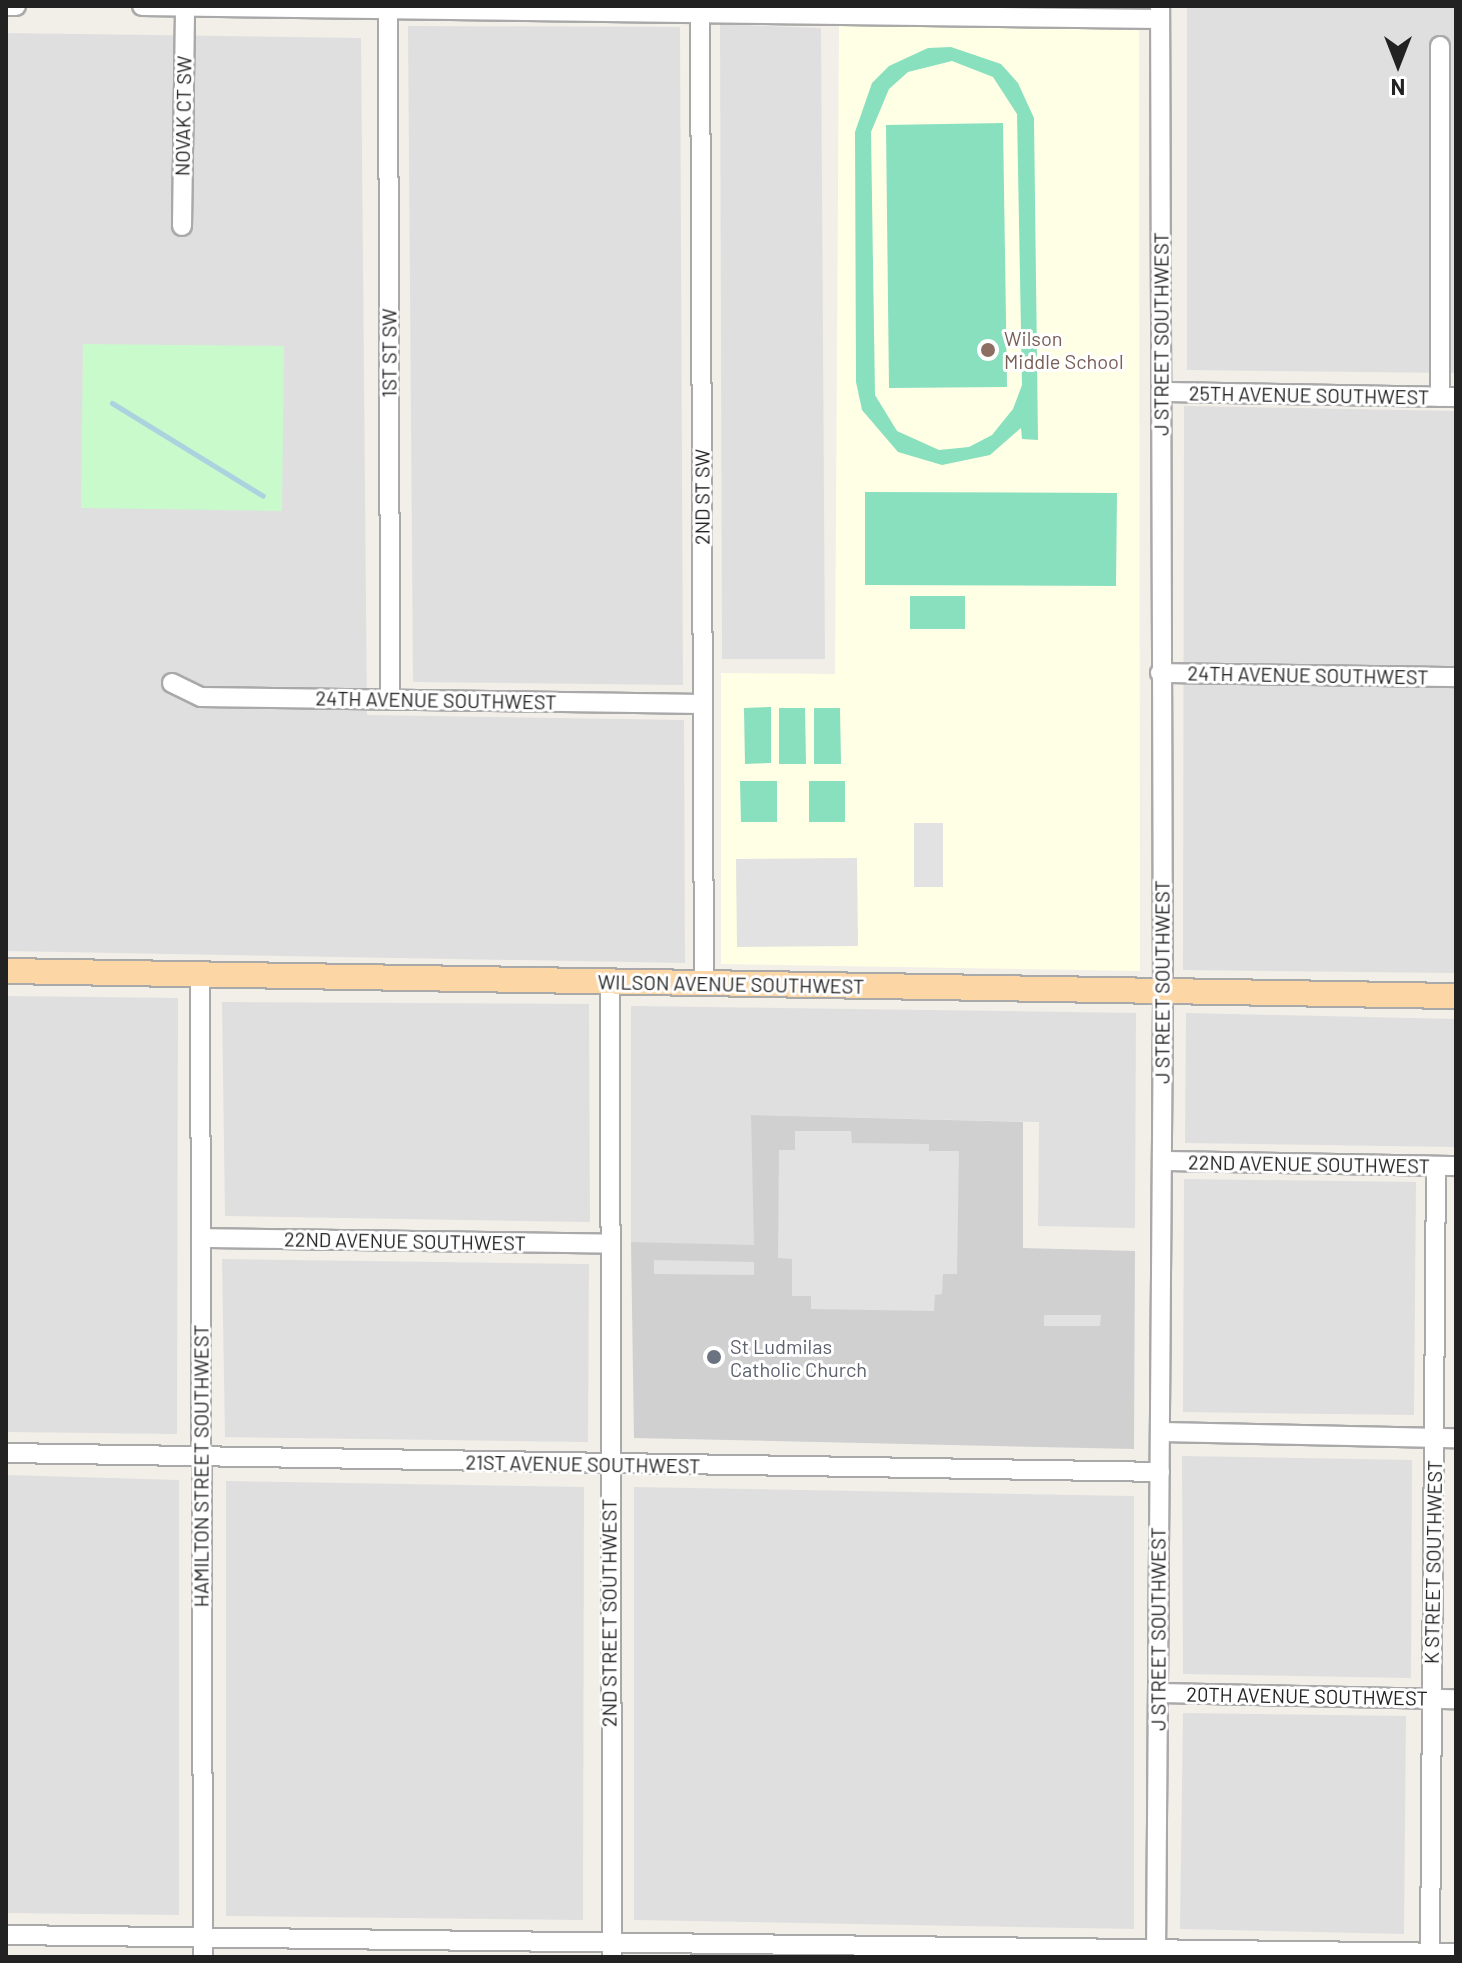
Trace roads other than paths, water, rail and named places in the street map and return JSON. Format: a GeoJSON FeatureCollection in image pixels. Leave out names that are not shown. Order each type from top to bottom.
{"type":"FeatureCollection","features":[{"type":"Feature","properties":{"kind":"main road","name":"WILSON AVENUE SOUTHWEST"},"geometry":{"type":"LineString","coordinates":[[6,971],[1456,996]]}},
{"type":"Feature","properties":{"kind":"street"},"geometry":{"type":"LineString","coordinates":[[6,6],[16,6]]}},
{"type":"Feature","properties":{"kind":"street"},"geometry":{"type":"LineString","coordinates":[[142,6],[1160,13]]}},
{"type":"Feature","properties":{"kind":"street","name":"1ST ST SW"},"geometry":{"type":"LineString","coordinates":[[388,6],[390,700]]}},
{"type":"Feature","properties":{"kind":"street","name":"NOVAK CT SW"},"geometry":{"type":"LineString","coordinates":[[182,226],[185,7]]}},
{"type":"Feature","properties":{"kind":"street","name":"2ND ST SW"},"geometry":{"type":"LineString","coordinates":[[700,9],[704,983]]}},
{"type":"Feature","properties":{"kind":"street","name":"J STREET SOUTHWEST"},"geometry":{"type":"LineString","coordinates":[[1156,1954],[1163,991],[1160,13]]}},
{"type":"Feature","properties":{"kind":"street"},"geometry":{"type":"LineString","coordinates":[[1440,46],[1448,397]]}},
{"type":"Feature","properties":{"kind":"street","name":"25TH AVENUE SOUTHWEST"},"geometry":{"type":"LineString","coordinates":[[1162,392],[1448,397]]}},
{"type":"Feature","properties":{"kind":"street","name":"24TH AVENUE SOUTHWEST"},"geometry":{"type":"LineString","coordinates":[[1160,673],[1456,677]]}},
{"type":"Feature","properties":{"kind":"street","name":"24TH AVENUE SOUTHWEST"},"geometry":{"type":"LineString","coordinates":[[172,683],[201,697],[702,704]]}},
{"type":"Feature","properties":{"kind":"street","name":"HAMILTON STREET SOUTHWEST"},"geometry":{"type":"LineString","coordinates":[[200,975],[203,1948]]}},
{"type":"Feature","properties":{"kind":"street","name":"2ND STREET SOUTHWEST"},"geometry":{"type":"LineString","coordinates":[[610,982],[611,1951]]}},
{"type":"Feature","properties":{"kind":"street","name":"22ND AVENUE SOUTHWEST"},"geometry":{"type":"LineString","coordinates":[[1162,1161],[1456,1166]]}},
{"type":"Feature","properties":{"kind":"street","name":"K STREET SOUTHWEST"},"geometry":{"type":"LineString","coordinates":[[1430,1955],[1436,1166]]}},
{"type":"Feature","properties":{"kind":"street","name":"22ND AVENUE SOUTHWEST"},"geometry":{"type":"LineString","coordinates":[[201,1238],[610,1244]]}},
{"type":"Feature","properties":{"kind":"street"},"geometry":{"type":"LineString","coordinates":[[1160,1432],[1456,1438]]}},
{"type":"Feature","properties":{"kind":"street","name":"21ST AVENUE SOUTHWEST"},"geometry":{"type":"LineString","coordinates":[[6,1453],[1160,1472]]}},
{"type":"Feature","properties":{"kind":"street","name":"20TH AVENUE SOUTHWEST"},"geometry":{"type":"LineString","coordinates":[[1158,1693],[1456,1699]]}},
{"type":"Feature","properties":{"kind":"street"},"geometry":{"type":"LineString","coordinates":[[6,1935],[203,1948],[1456,1953]]}},
{"type":"Feature","properties":{"kind":"waterway"},"geometry":{"type":"LineString","coordinates":[[112,403],[263,496]]}},
{"type":"Feature","properties":{"kind":"place","name":"Wilson Middle School"},"geometry":{"type":"Point","coordinates":[988,350]}},
{"type":"Feature","properties":{"kind":"place","name":"St Ludmilas Catholic Church"},"geometry":{"type":"Point","coordinates":[714,1357]}}]}
